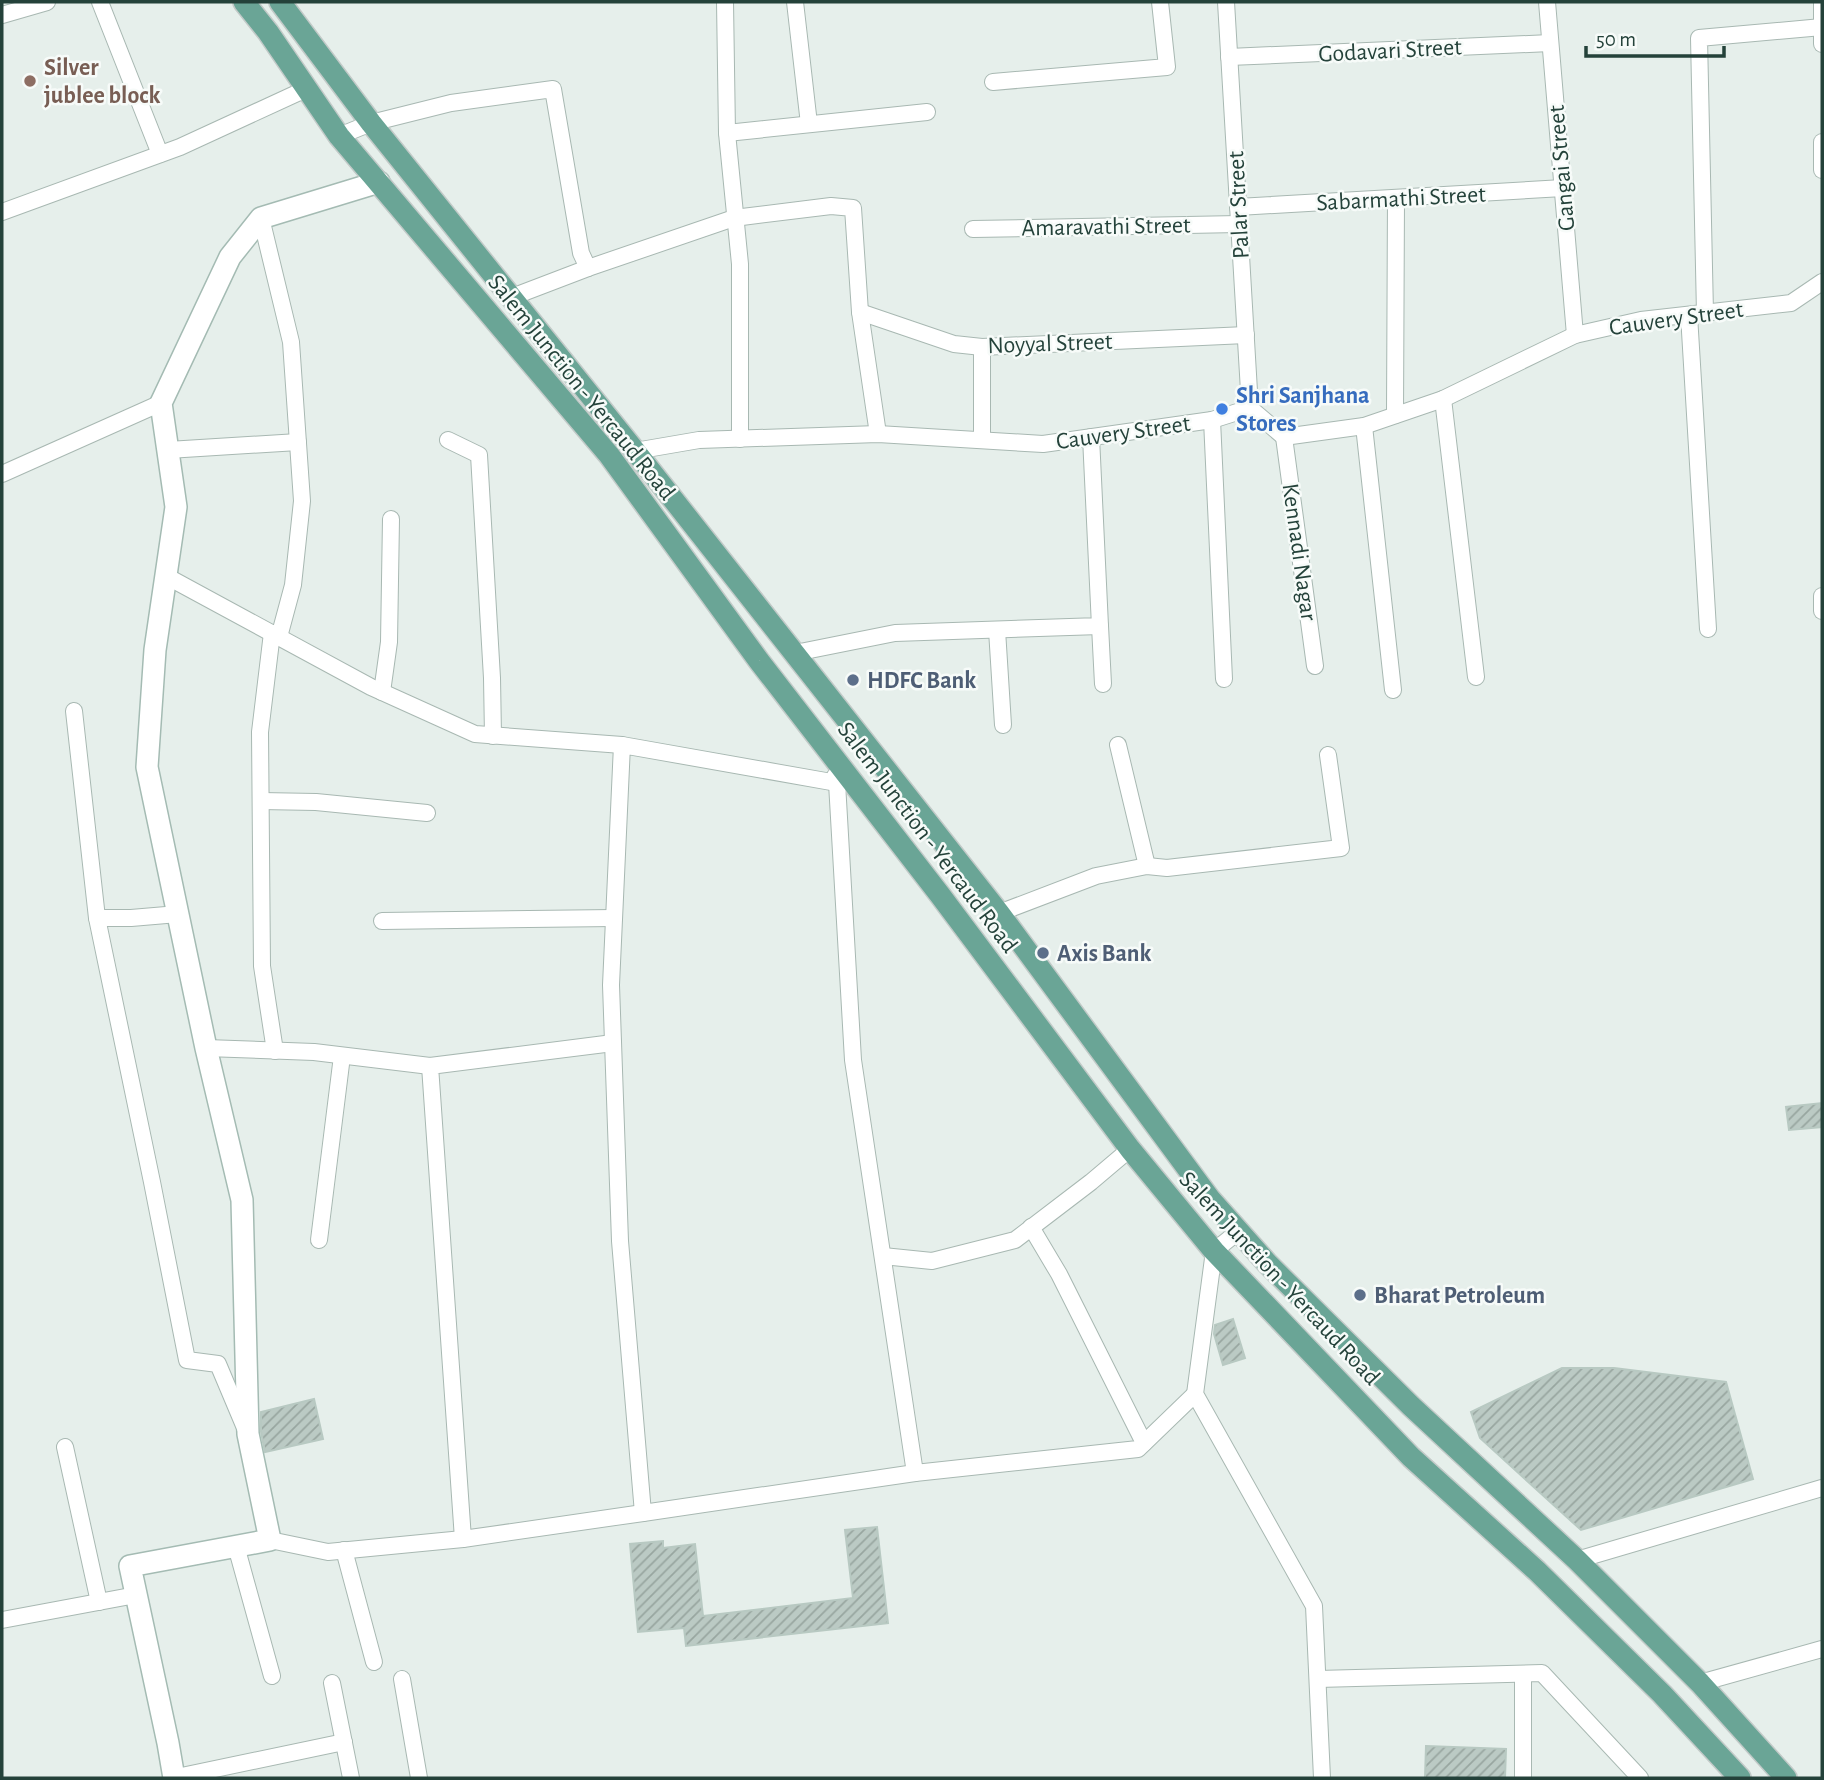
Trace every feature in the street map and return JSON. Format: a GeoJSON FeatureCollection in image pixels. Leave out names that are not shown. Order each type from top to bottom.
{"type":"FeatureCollection","features":[{"type":"Feature","properties":{"kind":"main road","name":"Salem Junction - Yercaud Road"},"geometry":{"type":"LineString","coordinates":[[244,2],[268,32],[339,136],[609,455],[751,650],[940,895],[1130,1149],[1214,1251],[1411,1457],[1546,1581],[1662,1695],[1740,1778]]}},
{"type":"Feature","properties":{"kind":"main road"},"geometry":{"type":"LineString","coordinates":[[287,4],[371,123],[635,451],[999,913],[1210,1199],[1267,1263],[1411,1406],[1577,1560],[1700,1683],[1786,1778]]}},
{"type":"Feature","properties":{"kind":"main road"},"geometry":{"type":"LineString","coordinates":[[828,748],[858,733]]}},
{"type":"Feature","properties":{"kind":"street"},"geometry":{"type":"LineString","coordinates":[[2,15],[47,2]]}},
{"type":"Feature","properties":{"kind":"street"},"geometry":{"type":"LineString","coordinates":[[100,2],[160,154]]}},
{"type":"Feature","properties":{"kind":"street"},"geometry":{"type":"LineString","coordinates":[[725,2],[727,132],[740,264],[740,439]]}},
{"type":"Feature","properties":{"kind":"street"},"geometry":{"type":"LineString","coordinates":[[795,2],[809,124]]}},
{"type":"Feature","properties":{"kind":"street"},"geometry":{"type":"LineString","coordinates":[[993,82],[1167,67],[1160,2]]}},
{"type":"Feature","properties":{"kind":"street","name":"Palar Street"},"geometry":{"type":"LineString","coordinates":[[1226,2],[1250,408]]}},
{"type":"Feature","properties":{"kind":"street","name":"Gangai Street"},"geometry":{"type":"LineString","coordinates":[[1547,2],[1575,335]]}},
{"type":"Feature","properties":{"kind":"street"},"geometry":{"type":"LineString","coordinates":[[1822,2],[1822,44]]}},
{"type":"Feature","properties":{"kind":"street"},"geometry":{"type":"LineString","coordinates":[[1707,629],[1697,314],[1699,38],[1822,27]]}},
{"type":"Feature","properties":{"kind":"street","name":"Godavari Street"},"geometry":{"type":"LineString","coordinates":[[1229,57],[1550,43]]}},
{"type":"Feature","properties":{"kind":"street"},"geometry":{"type":"LineString","coordinates":[[2,212],[180,147],[306,89]]}},
{"type":"Feature","properties":{"kind":"street"},"geometry":{"type":"LineString","coordinates":[[339,136],[371,123],[451,103],[553,89],[582,253],[588,268]]}},
{"type":"Feature","properties":{"kind":"street"},"geometry":{"type":"LineString","coordinates":[[727,132],[927,112]]}},
{"type":"Feature","properties":{"kind":"street"},"geometry":{"type":"LineString","coordinates":[[1822,142],[1822,170]]}},
{"type":"Feature","properties":{"kind":"street"},"geometry":{"type":"LineString","coordinates":[[270,1539],[248,1434],[242,1200],[206,1048],[148,766],[155,650],[176,507],[161,403],[230,257],[261,218],[379,182]]}},
{"type":"Feature","properties":{"kind":"street","name":"Sabarmathi Street"},"geometry":{"type":"LineString","coordinates":[[1238,207],[1563,188]]}},
{"type":"Feature","properties":{"kind":"street"},"geometry":{"type":"LineString","coordinates":[[1395,415],[1396,198]]}},
{"type":"Feature","properties":{"kind":"street"},"geometry":{"type":"LineString","coordinates":[[512,297],[734,218],[831,206],[853,208],[860,312],[878,434]]}},
{"type":"Feature","properties":{"kind":"street"},"geometry":{"type":"LineString","coordinates":[[261,218],[291,342],[302,500],[293,584],[275,635],[260,732],[262,966],[275,1051]]}},
{"type":"Feature","properties":{"kind":"street","name":"Amaravathi Street"},"geometry":{"type":"LineString","coordinates":[[973,229],[1239,224]]}},
{"type":"Feature","properties":{"kind":"street","name":"Cauvery Street"},"geometry":{"type":"LineString","coordinates":[[1284,437],[1364,426],[1443,399],[1575,335],[1641,320],[1791,303],[1822,282]]}},
{"type":"Feature","properties":{"kind":"street","name":"Noyyal Street"},"geometry":{"type":"LineString","coordinates":[[860,312],[954,344],[982,347],[1246,335]]}},
{"type":"Feature","properties":{"kind":"street"},"geometry":{"type":"LineString","coordinates":[[982,347],[982,440]]}},
{"type":"Feature","properties":{"kind":"street"},"geometry":{"type":"LineString","coordinates":[[1443,399],[1476,677]]}},
{"type":"Feature","properties":{"kind":"street"},"geometry":{"type":"LineString","coordinates":[[2,474],[161,403]]}},
{"type":"Feature","properties":{"kind":"street"},"geometry":{"type":"LineString","coordinates":[[1250,408],[1284,437]]}},
{"type":"Feature","properties":{"kind":"street","name":"Cauvery Street"},"geometry":{"type":"LineString","coordinates":[[635,451],[699,440],[878,434],[1043,444],[1212,420],[1250,408]]}},
{"type":"Feature","properties":{"kind":"street"},"geometry":{"type":"LineString","coordinates":[[1212,420],[1224,679]]}},
{"type":"Feature","properties":{"kind":"street"},"geometry":{"type":"LineString","coordinates":[[1364,426],[1393,690]]}},
{"type":"Feature","properties":{"kind":"street"},"geometry":{"type":"LineString","coordinates":[[1091,437],[1103,684]]}},
{"type":"Feature","properties":{"kind":"street","name":"Kennadi Nagar"},"geometry":{"type":"LineString","coordinates":[[1284,437],[1315,666]]}},
{"type":"Feature","properties":{"kind":"street"},"geometry":{"type":"LineString","coordinates":[[448,440],[479,455],[493,736]]}},
{"type":"Feature","properties":{"kind":"street"},"geometry":{"type":"LineString","coordinates":[[168,450],[298,442]]}},
{"type":"Feature","properties":{"kind":"street"},"geometry":{"type":"LineString","coordinates":[[383,692],[390,642],[391,519]]}},
{"type":"Feature","properties":{"kind":"street"},"geometry":{"type":"LineString","coordinates":[[166,576],[383,692],[475,734],[622,745],[837,783]]}},
{"type":"Feature","properties":{"kind":"street"},"geometry":{"type":"LineString","coordinates":[[1822,596],[1822,611]]}},
{"type":"Feature","properties":{"kind":"street"},"geometry":{"type":"LineString","coordinates":[[795,653],[895,633],[1100,626]]}},
{"type":"Feature","properties":{"kind":"street"},"geometry":{"type":"LineString","coordinates":[[998,630],[1003,725]]}},
{"type":"Feature","properties":{"kind":"street"},"geometry":{"type":"LineString","coordinates":[[74,711],[97,918],[187,1360],[218,1364],[248,1434]]}},
{"type":"Feature","properties":{"kind":"street"},"geometry":{"type":"LineString","coordinates":[[622,745],[611,985],[621,1241],[643,1513]]}},
{"type":"Feature","properties":{"kind":"street"},"geometry":{"type":"LineString","coordinates":[[1118,745],[1147,866]]}},
{"type":"Feature","properties":{"kind":"street"},"geometry":{"type":"LineString","coordinates":[[828,748],[837,783],[853,1060],[915,1473]]}},
{"type":"Feature","properties":{"kind":"street"},"geometry":{"type":"LineString","coordinates":[[999,913],[1096,876],[1147,866],[1167,869],[1341,848],[1328,755]]}},
{"type":"Feature","properties":{"kind":"street"},"geometry":{"type":"LineString","coordinates":[[261,801],[316,802],[426,813]]}},
{"type":"Feature","properties":{"kind":"street"},"geometry":{"type":"LineString","coordinates":[[97,918],[178,914]]}},
{"type":"Feature","properties":{"kind":"street"},"geometry":{"type":"LineString","coordinates":[[382,921],[614,918]]}},
{"type":"Feature","properties":{"kind":"street"},"geometry":{"type":"LineString","coordinates":[[206,1048],[314,1052],[430,1066],[613,1043]]}},
{"type":"Feature","properties":{"kind":"street"},"geometry":{"type":"LineString","coordinates":[[319,1240],[342,1056]]}},
{"type":"Feature","properties":{"kind":"street"},"geometry":{"type":"LineString","coordinates":[[430,1066],[463,1539]]}},
{"type":"Feature","properties":{"kind":"street"},"geometry":{"type":"LineString","coordinates":[[883,1256],[932,1261],[1014,1240],[1130,1149]]}},
{"type":"Feature","properties":{"kind":"street"},"geometry":{"type":"LineString","coordinates":[[1031,1227],[1059,1274],[1144,1443]]}},
{"type":"Feature","properties":{"kind":"street"},"geometry":{"type":"LineString","coordinates":[[1239,1231],[1214,1251],[1195,1394],[1314,1606],[1322,1778]]}},
{"type":"Feature","properties":{"kind":"street"},"geometry":{"type":"LineString","coordinates":[[344,1742],[234,1772],[173,1778],[130,1566],[270,1539],[328,1552],[463,1539],[915,1473],[1138,1449],[1195,1394]]}},
{"type":"Feature","properties":{"kind":"street"},"geometry":{"type":"LineString","coordinates":[[65,1447],[99,1602]]}},
{"type":"Feature","properties":{"kind":"street"},"geometry":{"type":"LineString","coordinates":[[1577,1560],[1822,1488]]}},
{"type":"Feature","properties":{"kind":"street"},"geometry":{"type":"LineString","coordinates":[[236,1546],[272,1676]]}},
{"type":"Feature","properties":{"kind":"street"},"geometry":{"type":"LineString","coordinates":[[344,1550],[374,1662]]}},
{"type":"Feature","properties":{"kind":"street"},"geometry":{"type":"LineString","coordinates":[[2,1620],[136,1595]]}},
{"type":"Feature","properties":{"kind":"street"},"geometry":{"type":"LineString","coordinates":[[1700,1683],[1822,1649]]}},
{"type":"Feature","properties":{"kind":"street"},"geometry":{"type":"LineString","coordinates":[[1318,1679],[1542,1673],[1640,1778]]}},
{"type":"Feature","properties":{"kind":"street"},"geometry":{"type":"LineString","coordinates":[[1523,1674],[1523,1778]]}},
{"type":"Feature","properties":{"kind":"street"},"geometry":{"type":"LineString","coordinates":[[402,1679],[419,1778]]}},
{"type":"Feature","properties":{"kind":"street"},"geometry":{"type":"LineString","coordinates":[[332,1683],[351,1778]]}},
{"type":"Feature","properties":{"kind":"building"},"geometry":{"type":"Polygon","coordinates":[[[1822,1103],[1822,1127],[1789,1130],[1786,1107],[1822,1103]]]}},
{"type":"Feature","properties":{"kind":"building"},"geometry":{"type":"Polygon","coordinates":[[[1233,1319],[1245,1358],[1223,1365],[1214,1334],[1215,1325],[1233,1319]]]}},
{"type":"Feature","properties":{"kind":"building"},"geometry":{"type":"Polygon","coordinates":[[[1562,1368],[1614,1368],[1726,1382],[1753,1479],[1581,1530],[1480,1438],[1471,1412],[1562,1368]]]}},
{"type":"Feature","properties":{"kind":"building"},"geometry":{"type":"Polygon","coordinates":[[[314,1399],[323,1439],[265,1452],[261,1412],[314,1399]]]}},
{"type":"Feature","properties":{"kind":"building"},"geometry":{"type":"Polygon","coordinates":[[[877,1527],[888,1623],[686,1646],[684,1628],[638,1632],[630,1544],[663,1541],[663,1548],[695,1544],[703,1616],[853,1598],[845,1530],[877,1527]]]}},
{"type":"Feature","properties":{"kind":"building"},"geometry":{"type":"Polygon","coordinates":[[[1426,1746],[1506,1749],[1505,1778],[1425,1778],[1426,1746]]]}},
{"type":"Feature","properties":{"kind":"place","name":"Silver jublee block"},"geometry":{"type":"Point","coordinates":[30,81]}},
{"type":"Feature","properties":{"kind":"place","name":"Shri Sanjhana Stores"},"geometry":{"type":"Point","coordinates":[1222,409]}},
{"type":"Feature","properties":{"kind":"place","name":"HDFC Bank"},"geometry":{"type":"Point","coordinates":[853,680]}},
{"type":"Feature","properties":{"kind":"place","name":"Axis Bank"},"geometry":{"type":"Point","coordinates":[1043,953]}},
{"type":"Feature","properties":{"kind":"place","name":"Bharat Petroleum"},"geometry":{"type":"Point","coordinates":[1360,1295]}}]}
